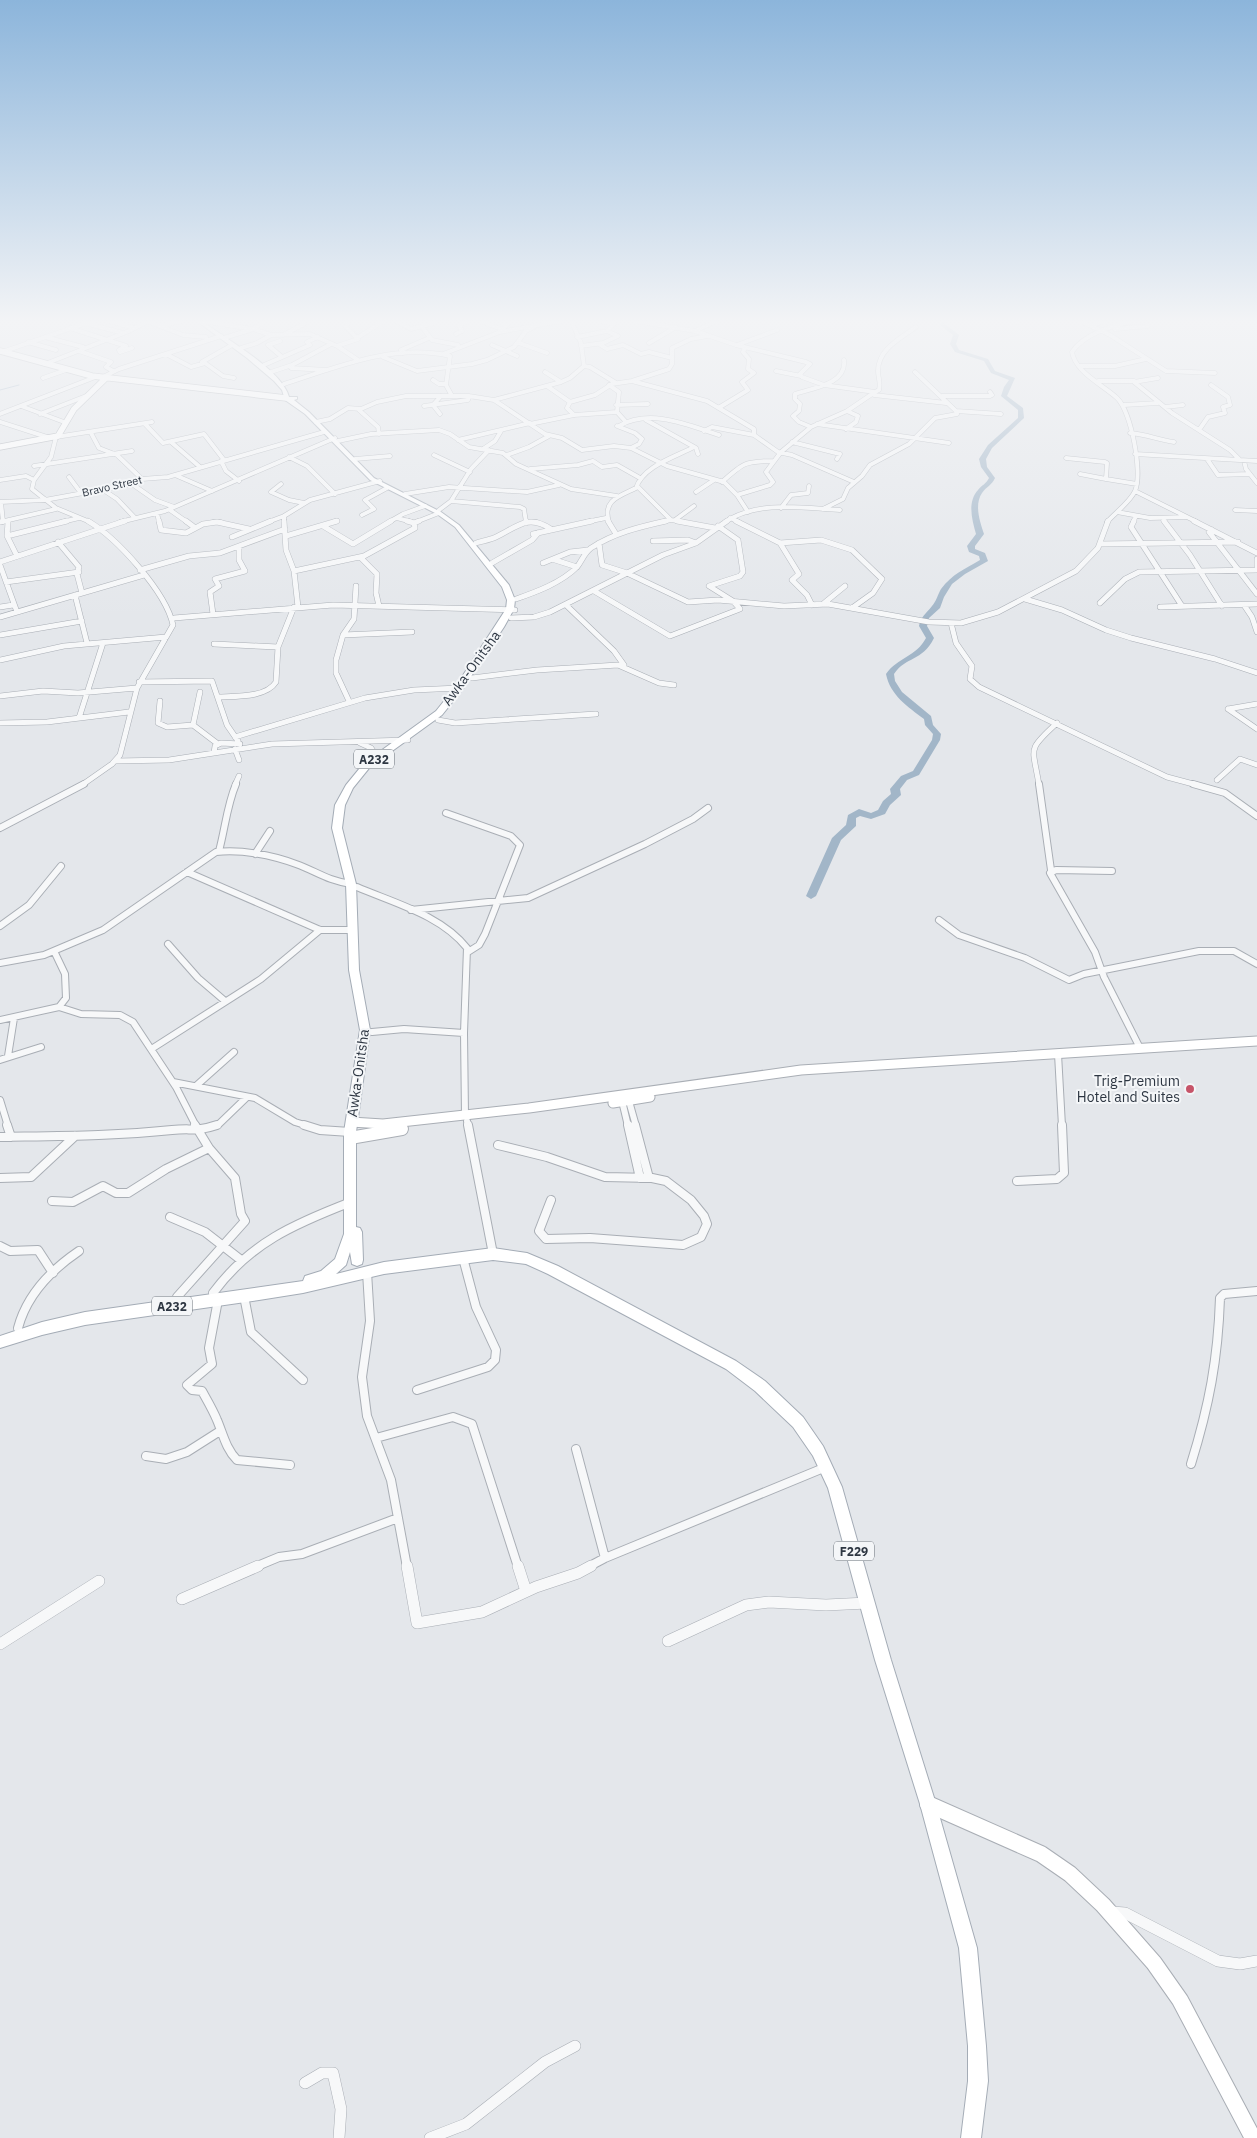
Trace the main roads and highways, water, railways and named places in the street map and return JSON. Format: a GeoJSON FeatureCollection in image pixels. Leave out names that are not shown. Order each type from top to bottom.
{"type":"FeatureCollection","features":[{"type":"Feature","properties":{"kind":"main road"},"geometry":{"type":"LineString","coordinates":[[0,447],[53,438],[60,435],[67,419]]}},
{"type":"Feature","properties":{"kind":"main road"},"geometry":{"type":"LineString","coordinates":[[314,419],[381,484],[439,512]]}},
{"type":"Feature","properties":{"kind":"main road"},"geometry":{"type":"LineString","coordinates":[[318,422],[324,432],[335,439],[381,484],[439,512],[462,531],[506,587],[511,600],[512,612]]}},
{"type":"Feature","properties":{"kind":"main road","name":"Awka-Onitsha"},"geometry":{"type":"LineString","coordinates":[[358,1260],[355,1250],[353,1130],[372,1032],[360,973],[354,885],[338,837],[338,812],[343,796],[353,780],[378,758],[438,720],[472,678],[512,612],[516,599],[510,585],[476,543],[458,523],[439,512]]}},
{"type":"Feature","properties":{"kind":"main road","name":"Awka-Onitsha"},"geometry":{"type":"LineString","coordinates":[[403,741],[439,713],[459,688],[512,612]]}},
{"type":"Feature","properties":{"kind":"main road","name":"Awka-Onitsha"},"geometry":{"type":"LineString","coordinates":[[339,1262],[350,1234],[353,1130],[366,1030],[354,970],[354,885]]}},
{"type":"Feature","properties":{"kind":"main road"},"geometry":{"type":"LineString","coordinates":[[466,1118],[707,1082],[855,1066],[1257,1041]]}},
{"type":"Feature","properties":{"kind":"main road"},"geometry":{"type":"LineString","coordinates":[[353,1130],[626,1101],[664,1095],[707,1082]]}},
{"type":"Feature","properties":{"kind":"main road","name":"F229"},"geometry":{"type":"LineString","coordinates":[[349,1276],[384,1268],[493,1254],[527,1259],[553,1270],[731,1365],[780,1403],[798,1422],[818,1451],[835,1487],[968,1948],[977,2064],[971,2138]]}},
{"type":"Feature","properties":{"kind":"main road"},"geometry":{"type":"LineString","coordinates":[[349,1257],[358,1260],[359,1270],[349,1276],[337,1271],[339,1262],[349,1257]]}},
{"type":"Feature","properties":{"kind":"main road","name":"F229"},"geometry":{"type":"LineString","coordinates":[[358,1260],[384,1268]]}},
{"type":"Feature","properties":{"kind":"main road","name":"A232"},"geometry":{"type":"LineString","coordinates":[[0,1342],[72,1320],[296,1283],[325,1275],[339,1262]]}},
{"type":"Feature","properties":{"kind":"main road","name":"A232"},"geometry":{"type":"LineString","coordinates":[[0,1335],[40,1321],[92,1309],[177,1297],[244,1296],[300,1289],[349,1276]]}},
{"type":"Feature","properties":{"kind":"main road"},"geometry":{"type":"LineString","coordinates":[[928,1804],[945,1813],[1028,1846],[1049,1858],[1090,1891],[1168,1981],[1199,2034],[1253,2138]]}},
{"type":"Feature","properties":{"kind":"waterway"},"geometry":{"type":"LineString","coordinates":[[811,896],[837,838],[851,826],[851,817],[859,812],[871,816],[882,812],[886,803],[896,795],[895,789],[904,778],[916,773],[936,740],[937,734],[929,725],[928,718],[899,694],[891,681],[890,674],[899,663],[921,652],[926,646],[930,638],[923,626],[925,617],[937,606],[940,597],[950,583],[962,572],[984,561],[982,555],[972,550],[971,546],[980,534],[975,511],[976,499],[992,478],[984,467],[982,459],[996,440],[1020,419]]}},
{"type":"Feature","properties":{"kind":"place","name":"Trig-Premium Hotel and Suites"},"geometry":{"type":"Point","coordinates":[1190,1089]}}]}
